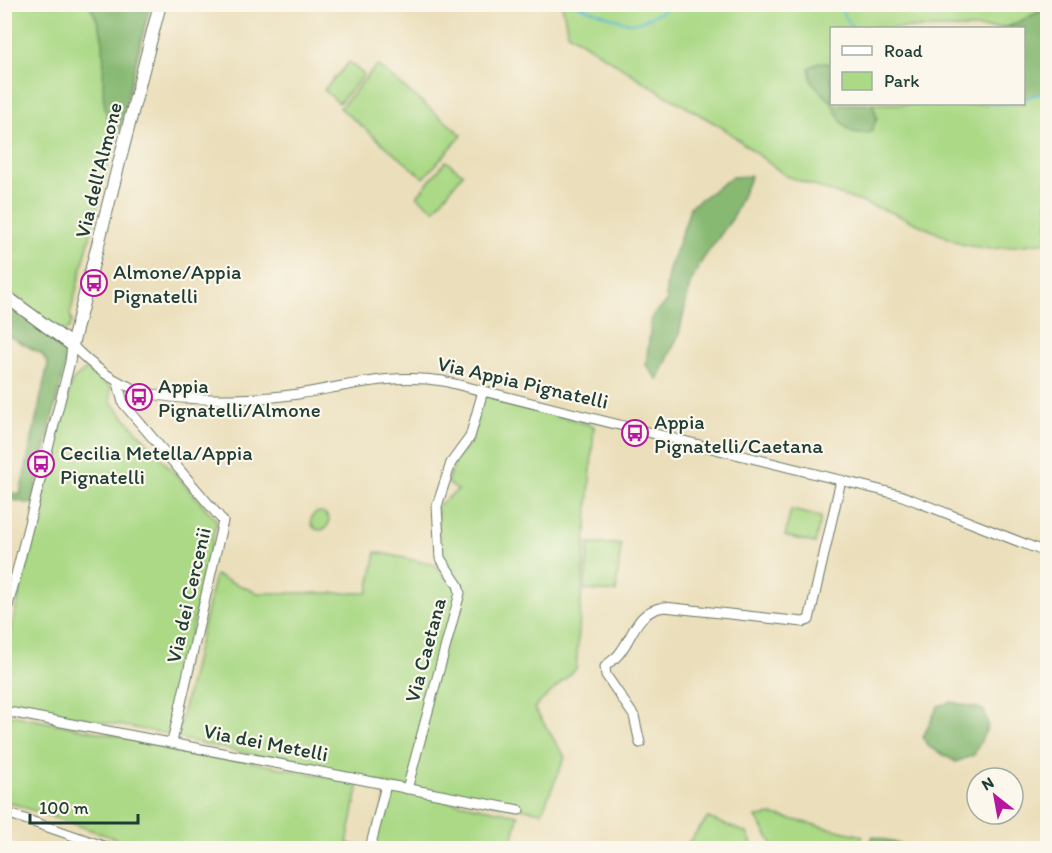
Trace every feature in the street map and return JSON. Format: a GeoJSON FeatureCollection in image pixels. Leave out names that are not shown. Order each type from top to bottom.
{"type":"FeatureCollection","features":[{"type":"Feature","properties":{"kind":"main road","name":"Via dell'Almone"},"geometry":{"type":"LineString","coordinates":[[72,345],[160,4]]}},
{"type":"Feature","properties":{"kind":"main road","name":"Via Appia Pignatelli"},"geometry":{"type":"LineString","coordinates":[[4,295],[72,345]]}},
{"type":"Feature","properties":{"kind":"street","name":"Via Appia Pignatelli"},"geometry":{"type":"LineString","coordinates":[[72,345],[87,360],[118,383],[153,396],[179,400],[296,394],[372,380],[403,377],[427,379],[841,480],[929,504],[1047,553]]}},
{"type":"Feature","properties":{"kind":"street"},"geometry":{"type":"LineString","coordinates":[[4,621],[66,378],[72,345]]}},
{"type":"Feature","properties":{"kind":"street"},"geometry":{"type":"LineString","coordinates":[[66,378],[87,360]]}},
{"type":"Feature","properties":{"kind":"street","name":"Via dei Cercenii"},"geometry":{"type":"LineString","coordinates":[[118,383],[123,403],[222,521],[172,742]]}},
{"type":"Feature","properties":{"kind":"street","name":"Via Caetana"},"geometry":{"type":"LineString","coordinates":[[406,789],[460,593],[458,585],[440,558],[438,502],[453,460],[470,437],[483,391]]}},
{"type":"Feature","properties":{"kind":"street"},"geometry":{"type":"LineString","coordinates":[[640,743],[634,716],[606,675],[605,667],[618,655],[641,616],[664,607],[803,622],[809,620],[841,480]]}},
{"type":"Feature","properties":{"kind":"street","name":"Via dei Metelli"},"geometry":{"type":"LineString","coordinates":[[4,711],[519,810]]}},
{"type":"Feature","properties":{"kind":"street"},"geometry":{"type":"LineString","coordinates":[[370,849],[386,785]]}},
{"type":"Feature","properties":{"kind":"street"},"geometry":{"type":"LineString","coordinates":[[4,812],[109,849]]}},
{"type":"Feature","properties":{"kind":"green space"},"geometry":{"type":"Polygon","coordinates":[[[4,5],[150,5],[70,314],[72,322],[68,330],[59,331],[5,288],[4,5]]]}},
{"type":"Feature","properties":{"kind":"green space"},"geometry":{"type":"Polygon","coordinates":[[[89,5],[150,5],[119,131],[112,131],[106,114],[102,36],[89,5]]]}},
{"type":"Feature","properties":{"kind":"green space"},"geometry":{"type":"Polygon","coordinates":[[[562,5],[1047,5],[1047,242],[991,249],[964,245],[893,213],[786,176],[723,128],[660,92],[568,33],[562,5]]]}},
{"type":"Feature","properties":{"kind":"green space"},"geometry":{"type":"Polygon","coordinates":[[[1047,8],[1047,91],[1025,99],[1025,27],[1008,27],[1047,8]]]}},
{"type":"Feature","properties":{"kind":"green space"},"geometry":{"type":"Polygon","coordinates":[[[349,62],[364,75],[339,103],[324,90],[349,62]]]}},
{"type":"Feature","properties":{"kind":"green space"},"geometry":{"type":"Polygon","coordinates":[[[819,62],[830,64],[830,101],[812,82],[809,68],[819,62]]]}},
{"type":"Feature","properties":{"kind":"green space"},"geometry":{"type":"Polygon","coordinates":[[[377,65],[462,135],[424,178],[340,108],[377,65]]]}},
{"type":"Feature","properties":{"kind":"green space"},"geometry":{"type":"Polygon","coordinates":[[[833,105],[873,105],[877,118],[871,132],[856,133],[850,131],[842,123],[833,105]]]}},
{"type":"Feature","properties":{"kind":"green space"},"geometry":{"type":"Polygon","coordinates":[[[446,161],[463,174],[434,210],[417,196],[446,161]]]}},
{"type":"Feature","properties":{"kind":"green space"},"geometry":{"type":"Polygon","coordinates":[[[751,176],[732,219],[703,259],[690,284],[679,334],[658,380],[646,365],[652,316],[667,302],[667,278],[690,207],[732,177],[751,176]]]}},
{"type":"Feature","properties":{"kind":"green space"},"geometry":{"type":"Polygon","coordinates":[[[4,300],[59,339],[67,356],[32,504],[5,498],[5,491],[20,495],[48,364],[42,354],[5,334],[4,300]]]}},
{"type":"Feature","properties":{"kind":"green space"},"geometry":{"type":"Polygon","coordinates":[[[86,369],[110,387],[111,402],[217,521],[167,734],[5,704],[5,653],[72,381],[86,369]]]}},
{"type":"Feature","properties":{"kind":"green space"},"geometry":{"type":"Polygon","coordinates":[[[483,395],[594,426],[576,669],[534,708],[565,757],[542,812],[407,789],[177,738],[215,575],[258,593],[368,593],[376,552],[435,565],[458,590],[439,549],[437,506],[458,490],[447,483],[456,457],[470,443],[483,395]]]}},
{"type":"Feature","properties":{"kind":"green space"},"geometry":{"type":"Polygon","coordinates":[[[791,510],[821,517],[815,543],[785,536],[791,510]]]}},
{"type":"Feature","properties":{"kind":"green space"},"geometry":{"type":"Polygon","coordinates":[[[320,512],[328,517],[329,521],[324,529],[320,530],[312,525],[311,521],[316,513],[320,512]]]}},
{"type":"Feature","properties":{"kind":"green space"},"geometry":{"type":"Polygon","coordinates":[[[589,544],[621,544],[616,592],[584,590],[589,544]]]}},
{"type":"Feature","properties":{"kind":"green space"},"geometry":{"type":"Polygon","coordinates":[[[952,702],[984,710],[988,726],[974,755],[956,762],[929,747],[923,737],[938,706],[952,702]]]}},
{"type":"Feature","properties":{"kind":"green space"},"geometry":{"type":"Polygon","coordinates":[[[5,714],[359,783],[347,843],[365,848],[144,848],[5,801],[5,714]]]}},
{"type":"Feature","properties":{"kind":"green space"},"geometry":{"type":"Polygon","coordinates":[[[388,789],[518,815],[511,848],[373,848],[388,789]]]}},
{"type":"Feature","properties":{"kind":"green space"},"geometry":{"type":"Polygon","coordinates":[[[773,815],[863,836],[858,848],[775,848],[756,817],[773,815]]]}},
{"type":"Feature","properties":{"kind":"green space"},"geometry":{"type":"Polygon","coordinates":[[[708,818],[747,833],[754,848],[676,848],[688,843],[708,818]]]}},
{"type":"Feature","properties":{"kind":"green space"},"geometry":{"type":"Polygon","coordinates":[[[873,836],[912,848],[868,848],[873,836]]]}},
{"type":"Feature","properties":{"kind":"waterway"},"geometry":{"type":"LineString","coordinates":[[573,4],[628,23],[640,22],[673,6],[697,7],[703,4]]}},
{"type":"Feature","properties":{"kind":"waterway"},"geometry":{"type":"LineString","coordinates":[[837,4],[852,27]]}},
{"type":"Feature","properties":{"kind":"waterway"},"geometry":{"type":"LineString","coordinates":[[1025,99],[1048,91]]}},
{"type":"Feature","properties":{"kind":"place","name":"Almone/Appia Pignatelli"},"geometry":{"type":"Point","coordinates":[94,283]}},
{"type":"Feature","properties":{"kind":"place","name":"Appia Pignatelli/Almone"},"geometry":{"type":"Point","coordinates":[139,397]}},
{"type":"Feature","properties":{"kind":"place","name":"Appia Pignatelli/Caetana"},"geometry":{"type":"Point","coordinates":[635,433]}},
{"type":"Feature","properties":{"kind":"place","name":"Cecilia Metella/Appia Pignatelli"},"geometry":{"type":"Point","coordinates":[41,464]}}]}
